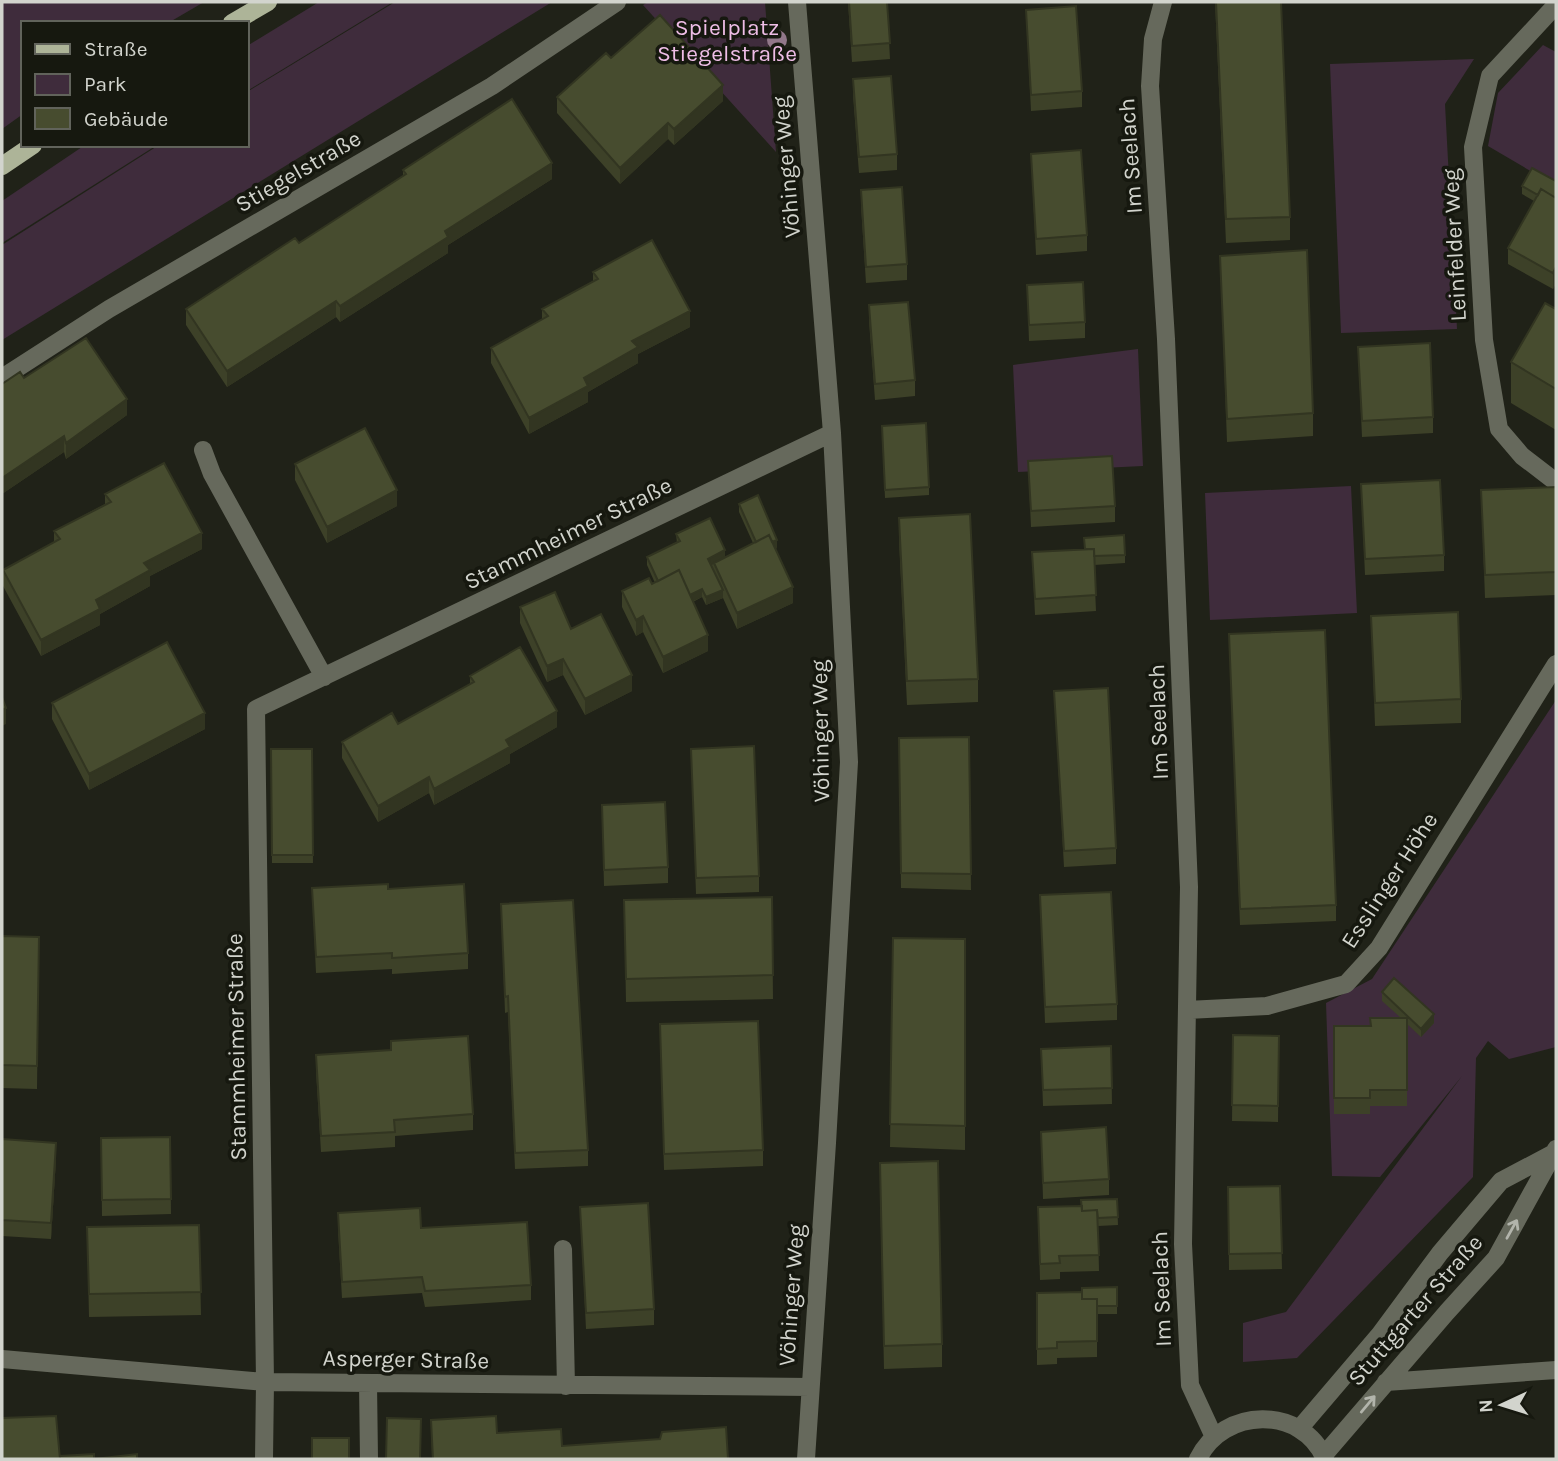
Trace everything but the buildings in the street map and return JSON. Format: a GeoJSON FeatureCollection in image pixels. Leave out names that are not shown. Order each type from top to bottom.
{"type":"FeatureCollection","features":[{"type":"Feature","properties":{"kind":"main road"},"geometry":{"type":"LineString","coordinates":[[235,21],[268,2]]}},
{"type":"Feature","properties":{"kind":"main road"},"geometry":{"type":"LineString","coordinates":[[2,166],[30,147]]}},
{"type":"Feature","properties":{"kind":"street","name":"Stiegelstraße"},"geometry":{"type":"LineString","coordinates":[[2,377],[109,309],[492,86],[617,2]]}},
{"type":"Feature","properties":{"kind":"street","name":"Vöhinger Weg"},"geometry":{"type":"LineString","coordinates":[[797,2],[832,433],[849,762],[806,1459]]}},
{"type":"Feature","properties":{"kind":"street","name":"Im Seelach"},"geometry":{"type":"LineString","coordinates":[[1163,2],[1153,39],[1150,86],[1166,339],[1189,887],[1183,1244],[1191,1385],[1214,1437]]}},
{"type":"Feature","properties":{"kind":"street","name":"Leinfelder Weg"},"geometry":{"type":"LineString","coordinates":[[1556,5],[1490,76],[1473,147],[1484,340],[1499,429],[1522,456],[1556,482]]}},
{"type":"Feature","properties":{"kind":"street","name":"Stammheimer Straße"},"geometry":{"type":"LineString","coordinates":[[264,1459],[256,709],[832,433]]}},
{"type":"Feature","properties":{"kind":"street"},"geometry":{"type":"LineString","coordinates":[[203,450],[212,474],[324,677]]}},
{"type":"Feature","properties":{"kind":"street","name":"Esslinger Höhe"},"geometry":{"type":"LineString","coordinates":[[1187,1010],[1267,1006],[1346,984],[1379,948],[1556,664]]}},
{"type":"Feature","properties":{"kind":"street","name":"Stuttgarter Straße"},"geometry":{"type":"LineString","coordinates":[[1555,1151],[1496,1258],[1386,1382],[1324,1457],[1313,1441],[1299,1429],[1380,1334],[1440,1253],[1501,1181],[1555,1151]]}},
{"type":"Feature","properties":{"kind":"street"},"geometry":{"type":"LineString","coordinates":[[563,1249],[566,1386]]}},
{"type":"Feature","properties":{"kind":"street","name":"Asperger Straße"},"geometry":{"type":"LineString","coordinates":[[2,1359],[265,1382],[810,1387]]}},
{"type":"Feature","properties":{"kind":"street"},"geometry":{"type":"LineString","coordinates":[[1386,1382],[1556,1370]]}},
{"type":"Feature","properties":{"kind":"street"},"geometry":{"type":"LineString","coordinates":[[369,1383],[369,1459]]}},
{"type":"Feature","properties":{"kind":"street"},"geometry":{"type":"LineString","coordinates":[[1199,1459],[1214,1437],[1230,1426],[1247,1420],[1273,1420],[1299,1429]]}},
{"type":"Feature","properties":{"kind":"green space"},"geometry":{"type":"Polygon","coordinates":[[[2,2],[204,2],[171,21],[21,21],[21,115],[2,129],[2,2]]]}},
{"type":"Feature","properties":{"kind":"green space"},"geometry":{"type":"Polygon","coordinates":[[[319,2],[393,2],[248,90],[248,45],[319,2]]]}},
{"type":"Feature","properties":{"kind":"green space"},"geometry":{"type":"Polygon","coordinates":[[[395,2],[552,2],[2,340],[2,245],[156,147],[248,147],[248,91],[395,2]]]}},
{"type":"Feature","properties":{"kind":"green space","name":"Spielplatz Stiegelstraße"},"geometry":{"type":"Polygon","coordinates":[[[648,2],[765,2],[776,152],[643,5],[648,2]]]}},
{"type":"Feature","properties":{"kind":"green space"},"geometry":{"type":"Polygon","coordinates":[[[1543,45],[1556,52],[1556,186],[1488,146],[1498,93],[1543,45]]]}},
{"type":"Feature","properties":{"kind":"green space"},"geometry":{"type":"Polygon","coordinates":[[[1474,59],[1445,104],[1457,329],[1341,333],[1330,64],[1474,59]]]}},
{"type":"Feature","properties":{"kind":"green space"},"geometry":{"type":"Polygon","coordinates":[[[82,147],[154,147],[2,243],[2,201],[82,147]]]}},
{"type":"Feature","properties":{"kind":"green space"},"geometry":{"type":"Polygon","coordinates":[[[1138,349],[1143,466],[1018,472],[1013,365],[1138,349]]]}},
{"type":"Feature","properties":{"kind":"green space"},"geometry":{"type":"Polygon","coordinates":[[[1351,486],[1357,613],[1210,620],[1205,493],[1351,486]]]}},
{"type":"Feature","properties":{"kind":"green space"},"geometry":{"type":"Polygon","coordinates":[[[1556,700],[1556,1047],[1509,1059],[1488,1041],[1476,1058],[1473,1177],[1297,1358],[1243,1362],[1243,1323],[1286,1312],[1462,1076],[1380,1177],[1332,1176],[1326,1003],[1372,979],[1556,700]]]}}]}
